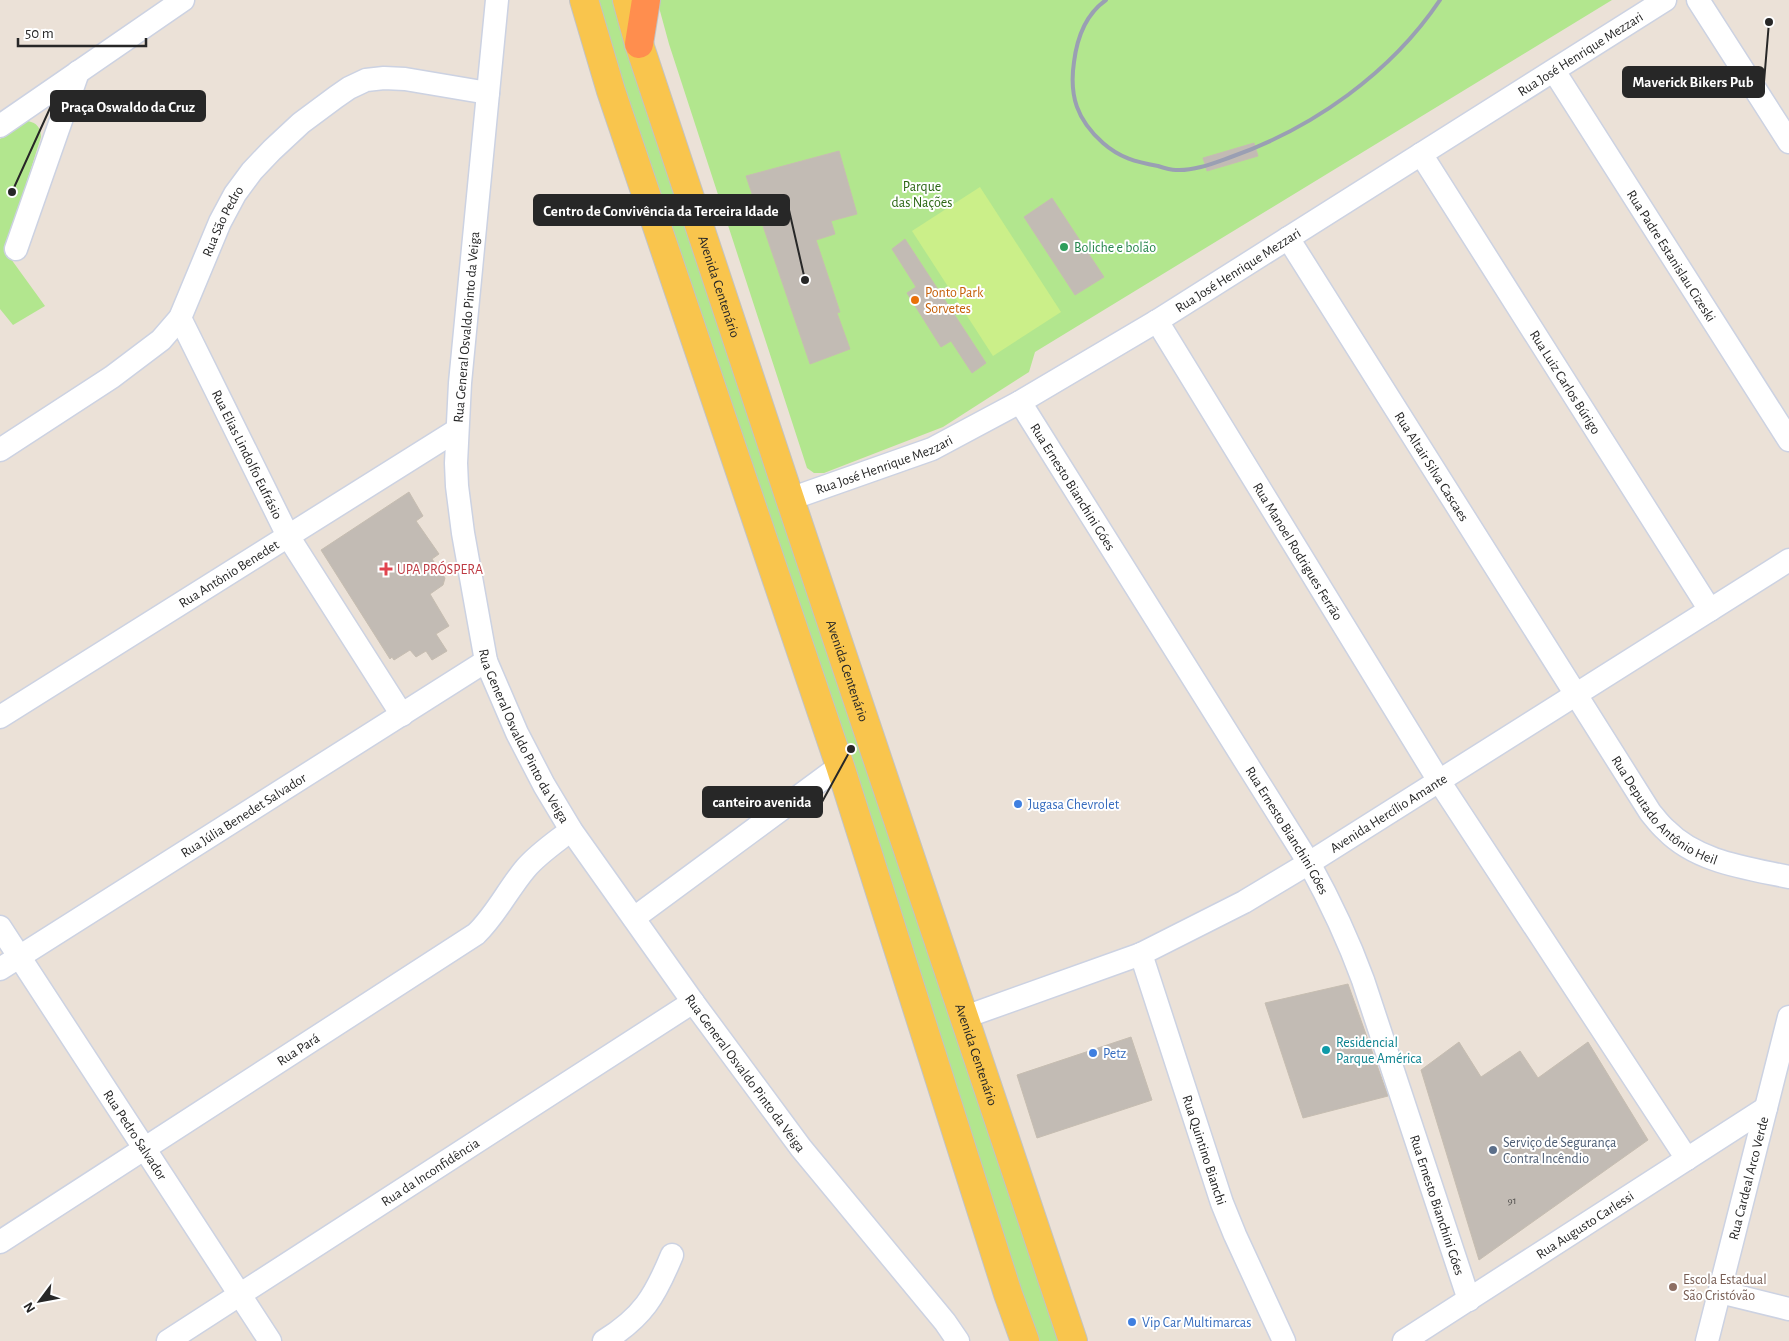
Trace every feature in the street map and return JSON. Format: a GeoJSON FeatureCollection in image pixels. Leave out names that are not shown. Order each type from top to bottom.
{"type":"FeatureCollection","features":[{"type":"Feature","properties":{"kind":"highway"},"geometry":{"type":"LineString","coordinates":[[639,44],[646,0]]}},
{"type":"Feature","properties":{"kind":"main road"},"geometry":{"type":"LineString","coordinates":[[584,0],[614,100],[840,766],[1005,1284],[1025,1341]]}},
{"type":"Feature","properties":{"kind":"main road","name":"Avenida Centenário"},"geometry":{"type":"LineString","coordinates":[[627,0],[639,44],[790,499],[1073,1341]]}},
{"type":"Feature","properties":{"kind":"street"},"geometry":{"type":"LineString","coordinates":[[0,126],[183,0]]}},
{"type":"Feature","properties":{"kind":"street","name":"Rua General Osvaldo Pinto da Veiga"},"geometry":{"type":"LineString","coordinates":[[497,0],[457,430],[456,463],[458,493],[486,661],[517,733],[544,785],[571,830],[693,1002],[808,1156],[945,1322],[958,1341]]}},
{"type":"Feature","properties":{"kind":"street","name":"Rua José Henrique Mezzari"},"geometry":{"type":"LineString","coordinates":[[790,499],[932,448],[1020,402],[1157,321],[1665,0]]}},
{"type":"Feature","properties":{"kind":"street"},"geometry":{"type":"LineString","coordinates":[[1698,0],[1789,142]]}},
{"type":"Feature","properties":{"kind":"street","name":"Rua Padre Estanislau Cizeski"},"geometry":{"type":"LineString","coordinates":[[1554,71],[1789,440]]}},
{"type":"Feature","properties":{"kind":"street"},"geometry":{"type":"LineString","coordinates":[[16,249],[78,72]]}},
{"type":"Feature","properties":{"kind":"street","name":"Rua São Pedro"},"geometry":{"type":"LineString","coordinates":[[0,450],[112,377],[161,340],[180,318],[220,222],[235,194],[252,171],[272,150],[301,123],[336,97],[366,80],[384,78],[405,79],[488,92]]}},
{"type":"Feature","properties":{"kind":"street","name":"Rua Luiz Carlos Búrigo"},"geometry":{"type":"LineString","coordinates":[[1421,154],[1710,610]]}},
{"type":"Feature","properties":{"kind":"street","name":"Rua Altair Silva Cascaes"},"geometry":{"type":"LineString","coordinates":[[1288,238],[1576,694]]}},
{"type":"Feature","properties":{"kind":"street","name":"Rua Elias Lindolfo Eufrásio"},"geometry":{"type":"LineString","coordinates":[[180,318],[288,536],[402,715]]}},
{"type":"Feature","properties":{"kind":"street","name":"Rua Manoel Rodrigues Ferrão"},"geometry":{"type":"LineString","coordinates":[[1157,321],[1439,781]]}},
{"type":"Feature","properties":{"kind":"street","name":"Rua Ernesto Bianchini Góes"},"geometry":{"type":"LineString","coordinates":[[1020,402],[1309,863],[1333,906],[1349,941],[1363,980],[1469,1300]]}},
{"type":"Feature","properties":{"kind":"street","name":"Rua Antônio Benedet"},"geometry":{"type":"LineString","coordinates":[[0,717],[457,430]]}},
{"type":"Feature","properties":{"kind":"street","name":"Avenida Hercílio Amante"},"geometry":{"type":"LineString","coordinates":[[965,1017],[1142,954],[1244,902],[1309,863],[1789,560]]}},
{"type":"Feature","properties":{"kind":"street","name":"Rua Júlia Benedet Salvador"},"geometry":{"type":"LineString","coordinates":[[0,969],[486,661]]}},
{"type":"Feature","properties":{"kind":"street","name":"Rua Deputado Antônio Heil"},"geometry":{"type":"LineString","coordinates":[[1576,694],[1640,798],[1666,832],[1705,856],[1743,868],[1789,877]]}},
{"type":"Feature","properties":{"kind":"street"},"geometry":{"type":"LineString","coordinates":[[634,918],[840,766]]}},
{"type":"Feature","properties":{"kind":"street"},"geometry":{"type":"LineString","coordinates":[[1439,781],[1687,1160]]}},
{"type":"Feature","properties":{"kind":"street","name":"Rua Pará"},"geometry":{"type":"LineString","coordinates":[[0,1242],[476,934],[486,924],[526,868],[571,830]]}},
{"type":"Feature","properties":{"kind":"street","name":"Rua Pedro Salvador"},"geometry":{"type":"LineString","coordinates":[[0,927],[270,1341]]}},
{"type":"Feature","properties":{"kind":"street","name":"Rua Quintino Bianchi"},"geometry":{"type":"LineString","coordinates":[[1142,954],[1222,1203],[1284,1341]]}},
{"type":"Feature","properties":{"kind":"street","name":"Rua da Inconfidência"},"geometry":{"type":"LineString","coordinates":[[168,1341],[693,1002]]}},
{"type":"Feature","properties":{"kind":"street","name":"Rua Cardeal Arco Verde"},"geometry":{"type":"LineString","coordinates":[[1707,1341],[1789,1018]]}},
{"type":"Feature","properties":{"kind":"street","name":"Rua Augusto Carlessi"},"geometry":{"type":"LineString","coordinates":[[1404,1341],[1766,1108]]}},
{"type":"Feature","properties":{"kind":"street"},"geometry":{"type":"LineString","coordinates":[[610,1339],[636,1318],[648,1305],[661,1282],[672,1254]]}},
{"type":"Feature","properties":{"kind":"street"},"geometry":{"type":"LineString","coordinates":[[1720,1292],[1789,1309]]}},
{"type":"Feature","properties":{"kind":"green space"},"geometry":{"type":"Polygon","coordinates":[[[588,0],[616,0],[1060,1341],[1035,1341],[588,0]]]}},
{"type":"Feature","properties":{"kind":"green space","name":"Parque das Nações"},"geometry":{"type":"Polygon","coordinates":[[[657,0],[1612,0],[1035,352],[1029,372],[943,427],[824,473],[814,473],[807,468],[669,44],[657,0]]]}},
{"type":"Feature","properties":{"kind":"green space"},"geometry":{"type":"Polygon","coordinates":[[[28,121],[38,126],[41,137],[7,244],[11,259],[45,306],[13,325],[0,309],[0,139],[28,121]]]}},
{"type":"Feature","properties":{"kind":"green space"},"geometry":{"type":"Polygon","coordinates":[[[980,187],[1061,312],[993,356],[912,231],[980,187]]]}},
{"type":"Feature","properties":{"kind":"building"},"geometry":{"type":"Polygon","coordinates":[[[1254,143],[1258,156],[1207,171],[1203,158],[1254,143]]]}},
{"type":"Feature","properties":{"kind":"building"},"geometry":{"type":"Polygon","coordinates":[[[839,151],[857,214],[831,221],[835,234],[816,240],[840,312],[837,313],[850,349],[810,364],[746,176],[839,151]]]}},
{"type":"Feature","properties":{"kind":"building","name":"Boliche e bolão"},"geometry":{"type":"Polygon","coordinates":[[[1052,198],[1104,277],[1075,295],[1024,217],[1052,198]]]}},
{"type":"Feature","properties":{"kind":"building"},"geometry":{"type":"Polygon","coordinates":[[[905,239],[986,363],[972,373],[951,341],[941,347],[907,293],[916,287],[892,249],[905,239]]]}},
{"type":"Feature","properties":{"kind":"building","name":"UPA PRÓSPERA"},"geometry":{"type":"Polygon","coordinates":[[[409,492],[423,516],[416,521],[439,554],[432,559],[445,578],[443,585],[430,594],[449,626],[436,634],[447,651],[432,660],[426,651],[416,657],[410,650],[394,660],[392,657],[390,659],[321,550],[409,492]]]}},
{"type":"Feature","properties":{"kind":"building","name":"Residencial Parque América"},"geometry":{"type":"Polygon","coordinates":[[[1348,984],[1388,1096],[1303,1118],[1265,1003],[1348,984]]]}},
{"type":"Feature","properties":{"kind":"building"},"geometry":{"type":"Polygon","coordinates":[[[1131,1037],[1152,1100],[1037,1138],[1017,1075],[1131,1037]]]}},
{"type":"Feature","properties":{"kind":"building"},"geometry":{"type":"Polygon","coordinates":[[[1459,1042],[1481,1077],[1520,1051],[1538,1078],[1588,1042],[1648,1140],[1479,1260],[1421,1070],[1459,1042]]]}},
{"type":"Feature","properties":{"kind":"railway"},"geometry":{"type":"LineString","coordinates":[[1106,0],[1088,19],[1077,44],[1073,74],[1074,97],[1077,107],[1094,134],[1103,143],[1122,156],[1135,161],[1176,170],[1197,168],[1211,164],[1262,145],[1320,114],[1374,74],[1420,27],[1440,0]]}},
{"type":"Feature","properties":{"kind":"place","name":"Maverick Bikers Pub"},"geometry":{"type":"Point","coordinates":[1769,22]}},
{"type":"Feature","properties":{"kind":"place","name":"Praça Oswaldo da Cruz"},"geometry":{"type":"Point","coordinates":[12,192]}},
{"type":"Feature","properties":{"kind":"place","name":"Boliche e bolão"},"geometry":{"type":"Point","coordinates":[1064,247]}},
{"type":"Feature","properties":{"kind":"place","name":"Centro de Convivência da Terceira Idade"},"geometry":{"type":"Point","coordinates":[805,280]}},
{"type":"Feature","properties":{"kind":"place","name":"Ponto Park Sorvetes"},"geometry":{"type":"Point","coordinates":[915,300]}},
{"type":"Feature","properties":{"kind":"place","name":"UPA PRÓSPERA"},"geometry":{"type":"Point","coordinates":[386,569]}},
{"type":"Feature","properties":{"kind":"place","name":"canteiro avenida"},"geometry":{"type":"Point","coordinates":[851,749]}},
{"type":"Feature","properties":{"kind":"place","name":"Jugasa Chevrolet"},"geometry":{"type":"Point","coordinates":[1018,804]}},
{"type":"Feature","properties":{"kind":"place","name":"Residencial Parque América"},"geometry":{"type":"Point","coordinates":[1326,1050]}},
{"type":"Feature","properties":{"kind":"place","name":"Petz"},"geometry":{"type":"Point","coordinates":[1093,1053]}},
{"type":"Feature","properties":{"kind":"place","name":"Serviço de Segurança Contra Incêndio"},"geometry":{"type":"Point","coordinates":[1493,1150]}},
{"type":"Feature","properties":{"kind":"place","name":"Escola Estadual São Cristóvão"},"geometry":{"type":"Point","coordinates":[1673,1287]}},
{"type":"Feature","properties":{"kind":"place","name":"Vip Car Multimarcas"},"geometry":{"type":"Point","coordinates":[1132,1322]}}]}
